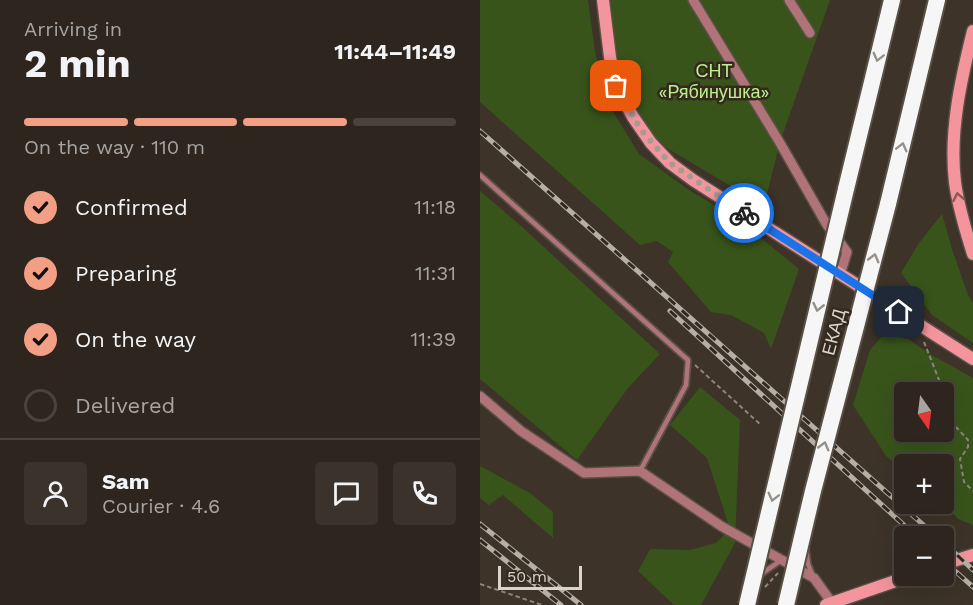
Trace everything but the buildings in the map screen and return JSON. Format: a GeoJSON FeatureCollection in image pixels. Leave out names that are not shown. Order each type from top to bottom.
{"type":"FeatureCollection","features":[{"type":"Feature","properties":{"kind":"highway","name":"ЕКАД"},"geometry":{"type":"LineString","coordinates":[[747,605],[892,0]]}},
{"type":"Feature","properties":{"kind":"highway","name":"ЕКАД"},"geometry":{"type":"LineString","coordinates":[[786,605],[813,491],[888,204],[937,0]]}},
{"type":"Feature","properties":{"kind":"main road"},"geometry":{"type":"LineString","coordinates":[[603,0],[616,86],[633,117],[670,163],[973,359]]}},
{"type":"Feature","properties":{"kind":"main road"},"geometry":{"type":"LineString","coordinates":[[973,31],[958,105],[954,142],[955,181],[973,254]]}},
{"type":"Feature","properties":{"kind":"main road"},"geometry":{"type":"LineString","coordinates":[[954,561],[973,555]]}},
{"type":"Feature","properties":{"kind":"main road"},"geometry":{"type":"LineString","coordinates":[[830,604],[894,582]]}},
{"type":"Feature","properties":{"kind":"street"},"geometry":{"type":"LineString","coordinates":[[693,0],[780,142],[827,225],[847,252],[840,275]]}},
{"type":"Feature","properties":{"kind":"street"},"geometry":{"type":"LineString","coordinates":[[789,0],[810,33]]}},
{"type":"Feature","properties":{"kind":"street"},"geometry":{"type":"LineString","coordinates":[[480,396],[521,431],[584,473],[640,471],[721,526],[814,578],[830,604]]}},
{"type":"Feature","properties":{"kind":"lane"},"geometry":{"type":"LineString","coordinates":[[480,175],[688,360],[686,385],[640,471]]}},
{"type":"Feature","properties":{"kind":"lane"},"geometry":{"type":"LineString","coordinates":[[803,523],[808,564],[814,578]]}},
{"type":"Feature","properties":{"kind":"lane"},"geometry":{"type":"LineString","coordinates":[[753,579],[785,561]]}},
{"type":"Feature","properties":{"kind":"path"},"geometry":{"type":"LineString","coordinates":[[922,339],[945,395],[945,425],[957,428],[968,440],[968,447],[960,459],[964,482],[973,491]]}},
{"type":"Feature","properties":{"kind":"path"},"geometry":{"type":"LineString","coordinates":[[688,360],[761,425]]}},
{"type":"Feature","properties":{"kind":"path"},"geometry":{"type":"LineString","coordinates":[[764,588],[785,561]]}},
{"type":"Feature","properties":{"kind":"path"},"geometry":{"type":"LineString","coordinates":[[480,584],[542,605]]}},
{"type":"Feature","properties":{"kind":"green space"},"geometry":{"type":"Polygon","coordinates":[[[480,0],[588,0],[595,52],[609,105],[639,154],[689,190],[739,220],[799,269],[771,349],[764,333],[731,315],[711,312],[668,262],[673,252],[657,241],[640,245],[480,102],[480,0]]]}},
{"type":"Feature","properties":{"kind":"green space","name":"СНТ «Рябинушка»"},"geometry":{"type":"Polygon","coordinates":[[[610,0],[830,0],[780,142],[764,206],[655,141],[630,99],[617,64],[610,0]]]}},
{"type":"Feature","properties":{"kind":"green space"},"geometry":{"type":"Polygon","coordinates":[[[480,191],[660,354],[628,388],[577,460],[480,379],[480,191]]]}},
{"type":"Feature","properties":{"kind":"green space"},"geometry":{"type":"Polygon","coordinates":[[[942,214],[968,295],[973,303],[973,343],[932,315],[901,273],[919,243],[942,214]]]}},
{"type":"Feature","properties":{"kind":"green space"},"geometry":{"type":"Polygon","coordinates":[[[884,334],[908,339],[973,378],[973,525],[958,519],[954,514],[954,454],[894,454],[894,463],[886,456],[853,405],[870,350],[884,334]]]}},
{"type":"Feature","properties":{"kind":"green space"},"geometry":{"type":"Polygon","coordinates":[[[700,387],[740,420],[735,543],[701,605],[674,605],[638,571],[650,549],[690,550],[716,543],[730,529],[707,458],[670,425],[700,387]]]}},
{"type":"Feature","properties":{"kind":"green space"},"geometry":{"type":"Polygon","coordinates":[[[480,466],[530,493],[553,512],[553,538],[503,495],[489,505],[480,498],[480,466]]]}},
{"type":"Feature","properties":{"kind":"railway"},"geometry":{"type":"LineString","coordinates":[[480,131],[925,526]]}},
{"type":"Feature","properties":{"kind":"railway"},"geometry":{"type":"LineString","coordinates":[[670,311],[905,526]]}},
{"type":"Feature","properties":{"kind":"railway"},"geometry":{"type":"LineString","coordinates":[[480,524],[581,605]]}},
{"type":"Feature","properties":{"kind":"railway"},"geometry":{"type":"LineString","coordinates":[[480,540],[561,605]]}},
{"type":"Feature","properties":{"kind":"railway"},"geometry":{"type":"LineString","coordinates":[[954,552],[973,570]]}},
{"type":"Feature","properties":{"kind":"railway"},"geometry":{"type":"LineString","coordinates":[[954,570],[973,587]]}},
{"type":"Feature","properties":{"kind":"way so far"},"geometry":{"type":"LineString","coordinates":[[616,86],[641,130],[670,163],[744,213]]}},
{"type":"Feature","properties":{"kind":"route"},"geometry":{"type":"LineString","coordinates":[[744,213],[899,312]]}}]}
